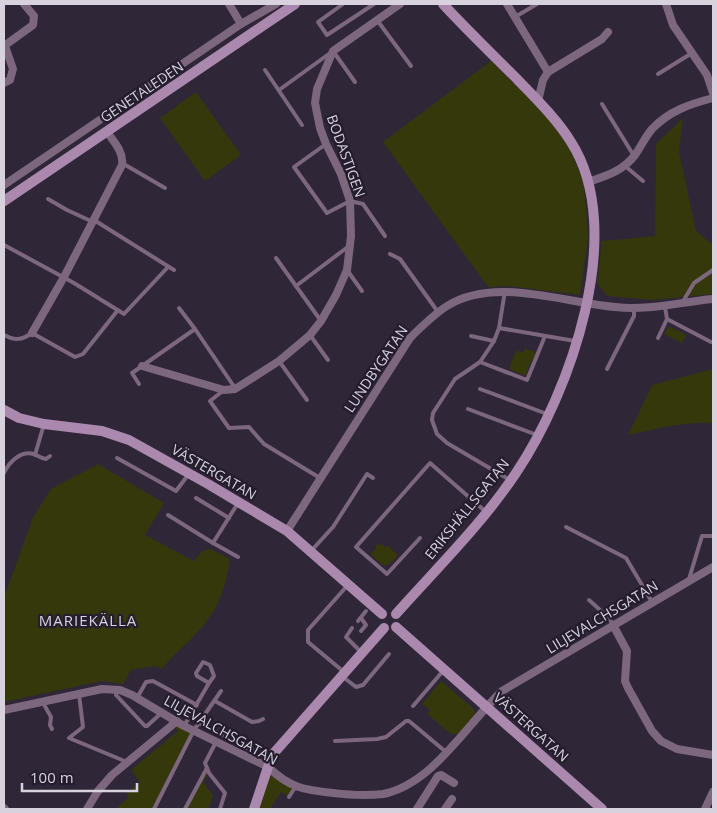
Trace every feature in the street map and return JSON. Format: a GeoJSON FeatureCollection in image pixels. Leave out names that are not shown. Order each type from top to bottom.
{"type":"FeatureCollection","features":[{"type":"Feature","properties":{"kind":"street"},"geometry":{"type":"LineString","coordinates":[[4,83],[10,80],[13,69],[4,46],[33,25],[34,16],[24,4]]}},
{"type":"Feature","properties":{"kind":"street"},"geometry":{"type":"LineString","coordinates":[[229,4],[242,24]]}},
{"type":"Feature","properties":{"kind":"street"},"geometry":{"type":"LineString","coordinates":[[4,185],[242,24],[276,4]]}},
{"type":"Feature","properties":{"kind":"street","name":"GENETALEDEN"},"geometry":{"type":"LineString","coordinates":[[4,201],[295,4]]}},
{"type":"Feature","properties":{"kind":"street"},"geometry":{"type":"LineString","coordinates":[[333,51],[400,4]]}},
{"type":"Feature","properties":{"kind":"street","name":"ERIKSHÄLLSGATAN"},"geometry":{"type":"LineString","coordinates":[[396,614],[486,512],[510,480],[549,415],[576,342],[593,264],[595,238],[594,208],[588,182],[572,142],[538,101],[443,4]]}},
{"type":"Feature","properties":{"kind":"street"},"geometry":{"type":"LineString","coordinates":[[507,4],[548,72]]}},
{"type":"Feature","properties":{"kind":"street"},"geometry":{"type":"LineString","coordinates":[[666,4],[673,25],[707,75],[713,92]]}},
{"type":"Feature","properties":{"kind":"street"},"geometry":{"type":"LineString","coordinates":[[538,101],[543,80],[548,72],[602,39],[608,32]]}},
{"type":"Feature","properties":{"kind":"street","name":"BODASTIGEN"},"geometry":{"type":"LineString","coordinates":[[142,366],[224,390],[235,389],[279,361],[310,335],[321,321],[336,295],[347,270],[349,246],[350,201],[341,174],[320,128],[315,104],[317,89],[333,51]]}},
{"type":"Feature","properties":{"kind":"street"},"geometry":{"type":"LineString","coordinates":[[588,182],[606,176],[625,166],[652,129],[674,111],[689,104],[713,98]]}},
{"type":"Feature","properties":{"kind":"street"},"geometry":{"type":"LineString","coordinates":[[32,333],[64,278],[122,163],[122,154],[107,132]]}},
{"type":"Feature","properties":{"kind":"street","name":"LUNDBYGATAN"},"geometry":{"type":"LineString","coordinates":[[286,531],[410,338],[449,304],[475,295],[507,292],[544,295],[615,307],[634,308],[665,307],[713,299]]}},
{"type":"Feature","properties":{"kind":"street","name":"VÄSTERGATAN"},"geometry":{"type":"LineString","coordinates":[[4,410],[19,418],[69,428],[102,431],[129,440],[189,473],[286,531],[382,614]]}},
{"type":"Feature","properties":{"kind":"street","name":"LILJEVALCHSGATAN"},"geometry":{"type":"LineString","coordinates":[[4,710],[102,689],[118,690],[137,698],[184,726],[268,767],[278,776],[304,790],[344,795],[383,794],[416,780],[446,752],[502,691],[713,567]]}},
{"type":"Feature","properties":{"kind":"street"},"geometry":{"type":"LineString","coordinates":[[388,611],[396,614],[399,623],[396,627],[392,629],[384,628],[380,622],[382,614],[388,611]]}},
{"type":"Feature","properties":{"kind":"street"},"geometry":{"type":"LineString","coordinates":[[613,625],[627,651],[625,681],[652,731],[661,741],[678,749],[713,755]]}},
{"type":"Feature","properties":{"kind":"street","name":"VÄSTERGATAN"},"geometry":{"type":"LineString","coordinates":[[396,627],[602,809]]}},
{"type":"Feature","properties":{"kind":"street"},"geometry":{"type":"LineString","coordinates":[[254,809],[274,753],[384,628]]}},
{"type":"Feature","properties":{"kind":"street"},"geometry":{"type":"LineString","coordinates":[[87,809],[112,775],[177,721]]}},
{"type":"Feature","properties":{"kind":"street"},"geometry":{"type":"LineString","coordinates":[[417,809],[438,776],[454,783]]}},
{"type":"Feature","properties":{"kind":"street"},"geometry":{"type":"LineString","coordinates":[[705,809],[713,792]]}},
{"type":"Feature","properties":{"kind":"street"},"geometry":{"type":"LineString","coordinates":[[445,809],[452,798]]}},
{"type":"Feature","properties":{"kind":"lane"},"geometry":{"type":"LineString","coordinates":[[343,4],[318,22],[327,35],[374,4]]}},
{"type":"Feature","properties":{"kind":"lane"},"geometry":{"type":"LineString","coordinates":[[515,17],[537,4]]}},
{"type":"Feature","properties":{"kind":"lane"},"geometry":{"type":"LineString","coordinates":[[377,20],[410,66]]}},
{"type":"Feature","properties":{"kind":"lane"},"geometry":{"type":"LineString","coordinates":[[279,90],[333,51],[356,82]]}},
{"type":"Feature","properties":{"kind":"lane"},"geometry":{"type":"LineString","coordinates":[[658,74],[692,53]]}},
{"type":"Feature","properties":{"kind":"lane"},"geometry":{"type":"LineString","coordinates":[[265,70],[302,125]]}},
{"type":"Feature","properties":{"kind":"lane"},"geometry":{"type":"LineString","coordinates":[[602,104],[634,156]]}},
{"type":"Feature","properties":{"kind":"lane"},"geometry":{"type":"LineString","coordinates":[[326,144],[294,167],[327,213],[350,201],[363,204],[385,236]]}},
{"type":"Feature","properties":{"kind":"lane"},"geometry":{"type":"LineString","coordinates":[[122,163],[165,188]]}},
{"type":"Feature","properties":{"kind":"lane"},"geometry":{"type":"LineString","coordinates":[[625,166],[643,181]]}},
{"type":"Feature","properties":{"kind":"lane"},"geometry":{"type":"LineString","coordinates":[[48,200],[94,221],[174,270]]}},
{"type":"Feature","properties":{"kind":"lane"},"geometry":{"type":"LineString","coordinates":[[4,246],[64,278],[124,314],[168,267]]}},
{"type":"Feature","properties":{"kind":"lane"},"geometry":{"type":"LineString","coordinates":[[296,286],[349,246]]}},
{"type":"Feature","properties":{"kind":"lane"},"geometry":{"type":"LineString","coordinates":[[390,254],[400,259],[438,312]]}},
{"type":"Feature","properties":{"kind":"lane"},"geometry":{"type":"LineString","coordinates":[[276,258],[321,321]]}},
{"type":"Feature","properties":{"kind":"lane"},"geometry":{"type":"LineString","coordinates":[[347,270],[362,291]]}},
{"type":"Feature","properties":{"kind":"lane"},"geometry":{"type":"LineString","coordinates":[[682,303],[694,283],[713,270]]}},
{"type":"Feature","properties":{"kind":"lane"},"geometry":{"type":"LineString","coordinates":[[504,297],[499,328],[494,341],[480,362],[455,379],[433,413],[432,420],[437,434],[447,442],[510,480]]}},
{"type":"Feature","properties":{"kind":"lane"},"geometry":{"type":"LineString","coordinates":[[658,338],[667,319],[665,307]]}},
{"type":"Feature","properties":{"kind":"lane"},"geometry":{"type":"LineString","coordinates":[[180,308],[235,389]]}},
{"type":"Feature","properties":{"kind":"lane"},"geometry":{"type":"LineString","coordinates":[[607,368],[634,316],[634,308]]}},
{"type":"Feature","properties":{"kind":"lane"},"geometry":{"type":"LineString","coordinates":[[4,335],[13,340],[24,339],[32,333],[75,357],[83,354],[118,310]]}},
{"type":"Feature","properties":{"kind":"lane"},"geometry":{"type":"LineString","coordinates":[[667,319],[712,342]]}},
{"type":"Feature","properties":{"kind":"lane"},"geometry":{"type":"LineString","coordinates":[[499,328],[576,342]]}},
{"type":"Feature","properties":{"kind":"lane"},"geometry":{"type":"LineString","coordinates":[[139,384],[132,373],[195,330]]}},
{"type":"Feature","properties":{"kind":"lane"},"geometry":{"type":"LineString","coordinates":[[310,335],[328,360]]}},
{"type":"Feature","properties":{"kind":"lane"},"geometry":{"type":"LineString","coordinates":[[471,336],[494,341]]}},
{"type":"Feature","properties":{"kind":"lane"},"geometry":{"type":"LineString","coordinates":[[480,362],[527,380],[545,336]]}},
{"type":"Feature","properties":{"kind":"lane"},"geometry":{"type":"LineString","coordinates":[[279,361],[307,400]]}},
{"type":"Feature","properties":{"kind":"lane"},"geometry":{"type":"LineString","coordinates":[[480,389],[549,415]]}},
{"type":"Feature","properties":{"kind":"lane"},"geometry":{"type":"LineString","coordinates":[[224,390],[210,401],[229,428],[250,427],[264,444],[320,478]]}},
{"type":"Feature","properties":{"kind":"lane"},"geometry":{"type":"LineString","coordinates":[[468,409],[537,435]]}},
{"type":"Feature","properties":{"kind":"lane"},"geometry":{"type":"LineString","coordinates":[[35,455],[44,424]]}},
{"type":"Feature","properties":{"kind":"lane"},"geometry":{"type":"LineString","coordinates":[[4,472],[13,459],[28,454],[46,459],[50,456]]}},
{"type":"Feature","properties":{"kind":"lane"},"geometry":{"type":"LineString","coordinates":[[117,458],[176,491],[189,473]]}},
{"type":"Feature","properties":{"kind":"lane"},"geometry":{"type":"LineString","coordinates":[[420,538],[387,574],[356,548],[430,463],[486,512]]}},
{"type":"Feature","properties":{"kind":"lane"},"geometry":{"type":"LineString","coordinates":[[311,551],[334,527],[368,474],[373,478]]}},
{"type":"Feature","properties":{"kind":"lane"},"geometry":{"type":"LineString","coordinates":[[196,498],[228,518]]}},
{"type":"Feature","properties":{"kind":"lane"},"geometry":{"type":"LineString","coordinates":[[213,543],[238,502]]}},
{"type":"Feature","properties":{"kind":"lane"},"geometry":{"type":"LineString","coordinates":[[168,515],[238,557]]}},
{"type":"Feature","properties":{"kind":"lane"},"geometry":{"type":"LineString","coordinates":[[566,527],[626,558],[652,602]]}},
{"type":"Feature","properties":{"kind":"lane"},"geometry":{"type":"LineString","coordinates":[[688,581],[702,536],[713,536]]}},
{"type":"Feature","properties":{"kind":"lane"},"geometry":{"type":"LineString","coordinates":[[348,584],[308,630],[308,642],[356,687],[363,685],[389,654]]}},
{"type":"Feature","properties":{"kind":"lane"},"geometry":{"type":"LineString","coordinates":[[589,600],[613,625]]}},
{"type":"Feature","properties":{"kind":"lane"},"geometry":{"type":"LineString","coordinates":[[361,632],[366,625],[360,620],[366,611]]}},
{"type":"Feature","properties":{"kind":"lane"},"geometry":{"type":"LineString","coordinates":[[352,628],[346,637],[362,652]]}},
{"type":"Feature","properties":{"kind":"lane"},"geometry":{"type":"LineString","coordinates":[[351,642],[355,638]]}},
{"type":"Feature","properties":{"kind":"lane"},"geometry":{"type":"LineString","coordinates":[[184,726],[214,676],[210,665],[203,662],[196,673],[197,676],[209,683]]}},
{"type":"Feature","properties":{"kind":"lane"},"geometry":{"type":"LineString","coordinates":[[413,706],[445,670]]}},
{"type":"Feature","properties":{"kind":"lane"},"geometry":{"type":"LineString","coordinates":[[137,698],[146,682],[153,681],[197,705]]}},
{"type":"Feature","properties":{"kind":"lane"},"geometry":{"type":"LineString","coordinates":[[118,690],[116,694],[145,726],[158,716],[160,712]]}},
{"type":"Feature","properties":{"kind":"lane"},"geometry":{"type":"LineString","coordinates":[[154,809],[194,730],[221,691]]}},
{"type":"Feature","properties":{"kind":"lane"},"geometry":{"type":"LineString","coordinates":[[79,694],[83,727],[69,738],[127,762]]}},
{"type":"Feature","properties":{"kind":"lane"},"geometry":{"type":"LineString","coordinates":[[215,700],[252,722],[259,722],[263,719]]}},
{"type":"Feature","properties":{"kind":"lane"},"geometry":{"type":"LineString","coordinates":[[42,701],[51,716],[50,725],[52,729]]}},
{"type":"Feature","properties":{"kind":"lane"},"geometry":{"type":"LineString","coordinates":[[335,741],[386,737],[406,721],[410,721],[446,752]]}},
{"type":"Feature","properties":{"kind":"lane"},"geometry":{"type":"LineString","coordinates":[[199,722],[254,751]]}},
{"type":"Feature","properties":{"kind":"lane"},"geometry":{"type":"LineString","coordinates":[[216,742],[205,763],[225,793],[220,809]]}},
{"type":"Feature","properties":{"kind":"lane"},"geometry":{"type":"LineString","coordinates":[[185,809],[207,768]]}},
{"type":"Feature","properties":{"kind":"lane"},"geometry":{"type":"LineString","coordinates":[[289,797],[296,786]]}},
{"type":"Feature","properties":{"kind":"green space"},"geometry":{"type":"Polygon","coordinates":[[[491,61],[545,114],[568,144],[584,183],[588,238],[580,295],[508,286],[488,287],[383,142],[491,61]]]}},
{"type":"Feature","properties":{"kind":"green space"},"geometry":{"type":"Polygon","coordinates":[[[196,92],[241,155],[205,181],[160,118],[196,92]]]}},
{"type":"Feature","properties":{"kind":"green space"},"geometry":{"type":"Polygon","coordinates":[[[683,118],[679,152],[696,231],[713,245],[713,294],[652,300],[607,296],[597,283],[602,241],[655,236],[656,144],[683,118]]]}},
{"type":"Feature","properties":{"kind":"green space"},"geometry":{"type":"Polygon","coordinates":[[[669,326],[686,335],[682,343],[664,334],[669,326]]]}},
{"type":"Feature","properties":{"kind":"green space"},"geometry":{"type":"Polygon","coordinates":[[[525,348],[537,353],[534,360],[532,359],[525,376],[509,369],[516,350],[523,353],[525,348]]]}},
{"type":"Feature","properties":{"kind":"green space"},"geometry":{"type":"Polygon","coordinates":[[[713,369],[713,423],[681,424],[628,435],[652,385],[713,369]]]}},
{"type":"Feature","properties":{"kind":"green space"},"geometry":{"type":"Polygon","coordinates":[[[98,464],[164,503],[145,535],[194,561],[202,551],[211,549],[230,559],[222,595],[206,622],[162,669],[155,666],[131,670],[123,684],[102,681],[4,702],[4,598],[33,517],[51,489],[98,464]]]}},
{"type":"Feature","properties":{"kind":"green space"},"geometry":{"type":"Polygon","coordinates":[[[383,544],[384,547],[388,546],[398,555],[391,563],[384,566],[370,554],[376,549],[376,545],[383,544]]]}},
{"type":"Feature","properties":{"kind":"green space"},"geometry":{"type":"Polygon","coordinates":[[[441,681],[474,709],[475,717],[460,734],[451,734],[427,714],[430,710],[422,704],[441,681]]]}},
{"type":"Feature","properties":{"kind":"green space"},"geometry":{"type":"Polygon","coordinates":[[[173,725],[194,730],[154,809],[116,809],[129,797],[126,793],[140,782],[131,770],[178,731],[173,725]]]}},
{"type":"Feature","properties":{"kind":"green space"},"geometry":{"type":"Polygon","coordinates":[[[268,767],[296,786],[289,797],[281,792],[270,809],[254,809],[268,767]]]}},
{"type":"Feature","properties":{"kind":"green space"},"geometry":{"type":"Polygon","coordinates":[[[207,768],[209,773],[203,782],[213,796],[208,809],[187,809],[207,768]]]}},
{"type":"Feature","properties":{"kind":"district","name":"MARIEKÄLLA"},"geometry":{"type":"Point","coordinates":[88,621]}}]}
